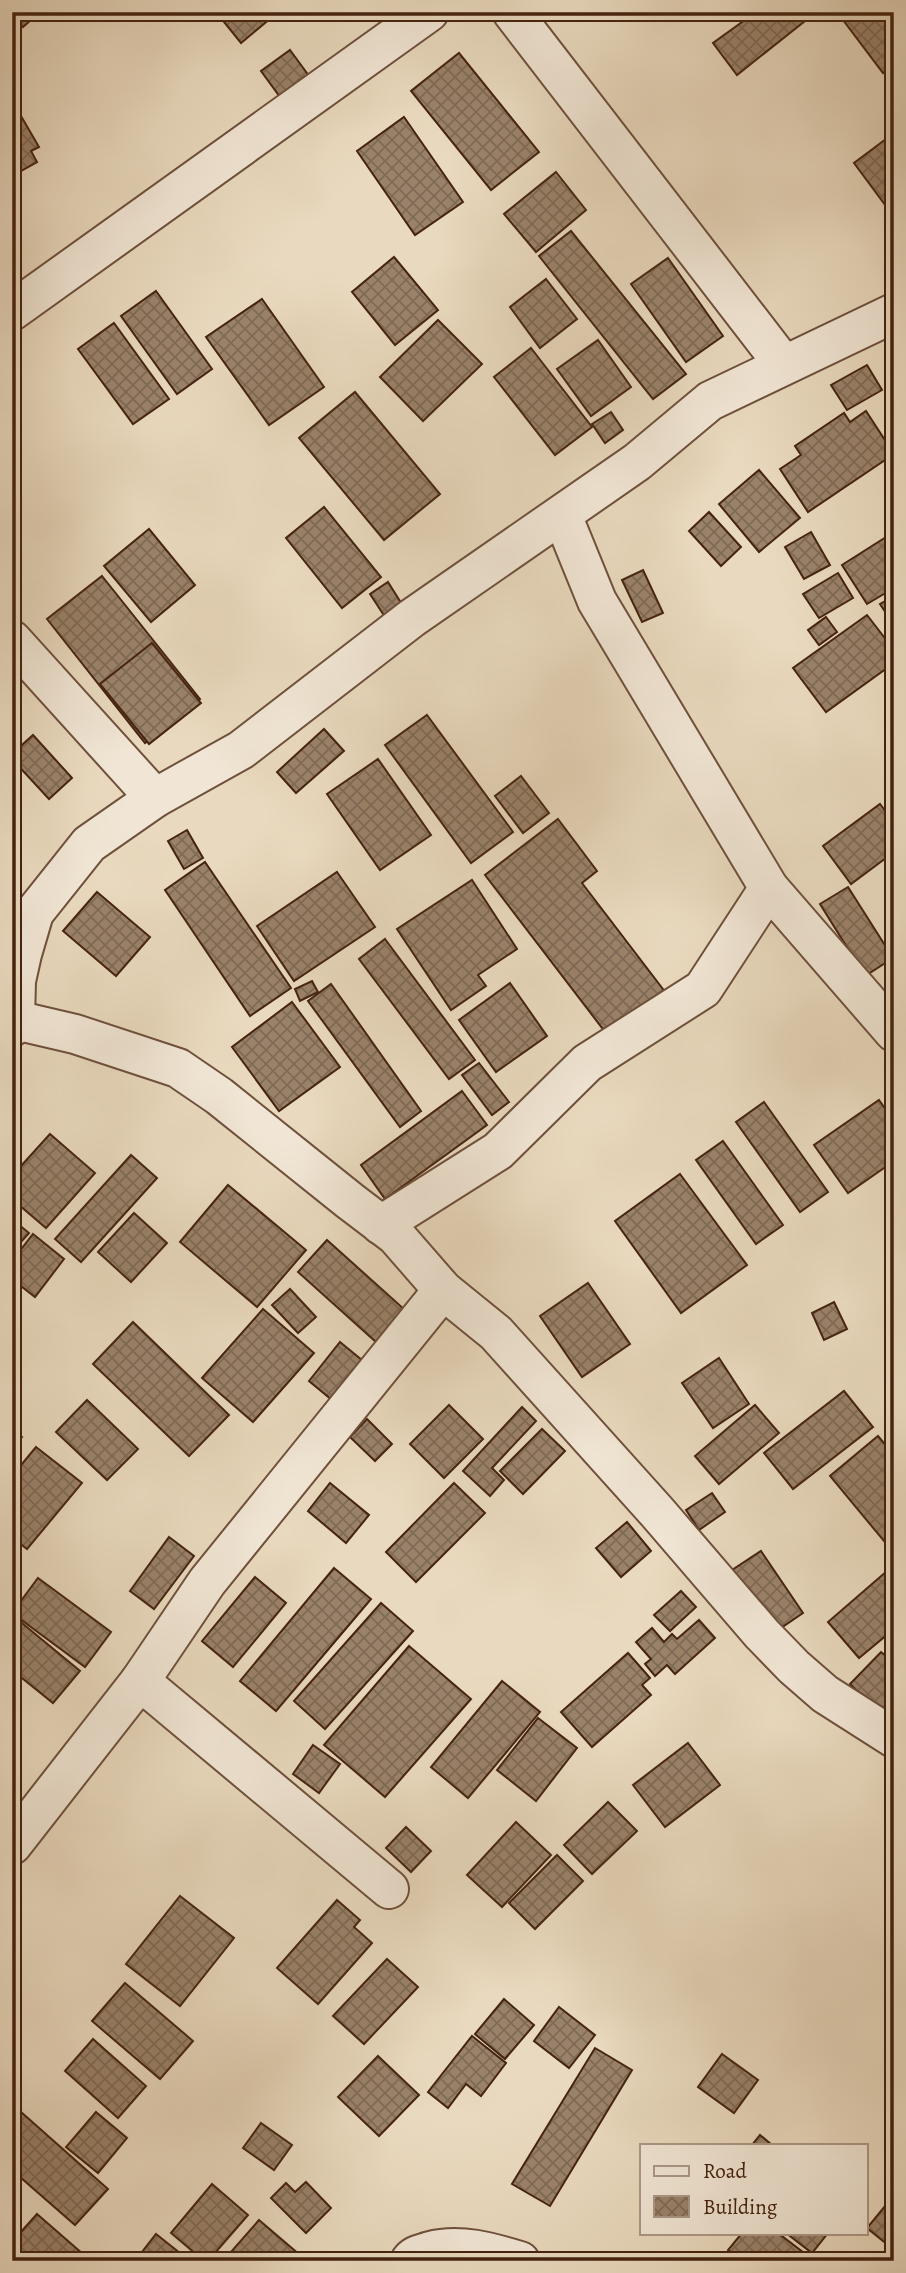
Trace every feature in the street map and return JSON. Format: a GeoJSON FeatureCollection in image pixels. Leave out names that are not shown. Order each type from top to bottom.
{"type":"FeatureCollection","features":[{"type":"Feature","properties":{"kind":"street"},"geometry":{"type":"LineString","coordinates":[[12,311],[429,12]]}},
{"type":"Feature","properties":{"kind":"street"},"geometry":{"type":"LineString","coordinates":[[512,12],[784,365]]}},
{"type":"Feature","properties":{"kind":"street"},"geometry":{"type":"LineString","coordinates":[[894,313],[710,401],[637,462],[412,618],[242,750],[155,798],[89,844],[34,913],[16,981],[14,1023],[75,1034],[178,1068],[219,1096],[396,1236],[443,1290],[496,1333],[794,1667],[825,1694],[894,1738]]}},
{"type":"Feature","properties":{"kind":"street"},"geometry":{"type":"LineString","coordinates":[[562,515],[597,601],[769,888],[894,1032]]}},
{"type":"Feature","properties":{"kind":"street"},"geometry":{"type":"LineString","coordinates":[[12,640],[155,798]]}},
{"type":"Feature","properties":{"kind":"street"},"geometry":{"type":"LineString","coordinates":[[381,1224],[498,1151],[587,1063],[703,989],[769,888]]}},
{"type":"Feature","properties":{"kind":"street"},"geometry":{"type":"LineString","coordinates":[[12,1845],[139,1681],[207,1582],[443,1290]]}},
{"type":"Feature","properties":{"kind":"street"},"geometry":{"type":"LineString","coordinates":[[139,1681],[389,1889]]}},
{"type":"Feature","properties":{"kind":"street"},"geometry":{"type":"LineString","coordinates":[[410,2261],[414,2256],[448,2247],[491,2252],[520,2261]]}},
{"type":"Feature","properties":{"kind":"building"},"geometry":{"type":"Polygon","coordinates":[[[12,12],[40,12],[23,27],[12,12]]]}},
{"type":"Feature","properties":{"kind":"building"},"geometry":{"type":"Polygon","coordinates":[[[216,12],[276,12],[277,13],[241,43],[216,12]]]}},
{"type":"Feature","properties":{"kind":"building"},"geometry":{"type":"Polygon","coordinates":[[[734,12],[799,12],[805,21],[737,75],[713,43],[742,22],[734,12]]]}},
{"type":"Feature","properties":{"kind":"building"},"geometry":{"type":"Polygon","coordinates":[[[837,12],[894,12],[894,65],[883,73],[837,12]]]}},
{"type":"Feature","properties":{"kind":"building"},"geometry":{"type":"Polygon","coordinates":[[[290,50],[312,80],[283,101],[261,71],[290,50]]]}},
{"type":"Feature","properties":{"kind":"building"},"geometry":{"type":"Polygon","coordinates":[[[459,53],[539,152],[491,190],[411,91],[459,53]]]}},
{"type":"Feature","properties":{"kind":"building"},"geometry":{"type":"Polygon","coordinates":[[[21,116],[39,147],[31,151],[37,162],[12,176],[12,121],[21,116]]]}},
{"type":"Feature","properties":{"kind":"building"},"geometry":{"type":"Polygon","coordinates":[[[404,117],[463,202],[415,235],[357,151],[404,117]]]}},
{"type":"Feature","properties":{"kind":"building"},"geometry":{"type":"Polygon","coordinates":[[[894,133],[894,217],[854,163],[894,133]]]}},
{"type":"Feature","properties":{"kind":"building"},"geometry":{"type":"Polygon","coordinates":[[[556,172],[586,210],[536,252],[504,214],[556,172]]]}},
{"type":"Feature","properties":{"kind":"building"},"geometry":{"type":"Polygon","coordinates":[[[571,231],[686,374],[653,399],[539,256],[571,231]]]}},
{"type":"Feature","properties":{"kind":"building"},"geometry":{"type":"Polygon","coordinates":[[[394,257],[438,310],[395,345],[352,292],[394,257]]]}},
{"type":"Feature","properties":{"kind":"building"},"geometry":{"type":"Polygon","coordinates":[[[668,258],[723,336],[686,362],[631,284],[668,258]]]}},
{"type":"Feature","properties":{"kind":"building"},"geometry":{"type":"Polygon","coordinates":[[[546,279],[577,319],[540,348],[510,307],[546,279]]]}},
{"type":"Feature","properties":{"kind":"building"},"geometry":{"type":"Polygon","coordinates":[[[156,291],[212,369],[177,394],[121,316],[156,291]]]}},
{"type":"Feature","properties":{"kind":"building"},"geometry":{"type":"Polygon","coordinates":[[[262,299],[324,387],[269,425],[206,337],[262,299]]]}},
{"type":"Feature","properties":{"kind":"building"},"geometry":{"type":"Polygon","coordinates":[[[438,320],[482,364],[423,421],[380,377],[438,320]]]}},
{"type":"Feature","properties":{"kind":"building"},"geometry":{"type":"Polygon","coordinates":[[[114,323],[169,399],[133,424],[78,349],[114,323]]]}},
{"type":"Feature","properties":{"kind":"building"},"geometry":{"type":"Polygon","coordinates":[[[598,340],[631,387],[591,416],[557,369],[598,340]]]}},
{"type":"Feature","properties":{"kind":"building"},"geometry":{"type":"Polygon","coordinates":[[[531,348],[592,427],[555,455],[494,377],[531,348]]]}},
{"type":"Feature","properties":{"kind":"building"},"geometry":{"type":"Polygon","coordinates":[[[867,365],[882,390],[847,410],[831,385],[867,365]]]}},
{"type":"Feature","properties":{"kind":"building"},"geometry":{"type":"Polygon","coordinates":[[[355,392],[440,494],[384,540],[299,438],[355,392]]]}},
{"type":"Feature","properties":{"kind":"building"},"geometry":{"type":"Polygon","coordinates":[[[866,411],[894,454],[808,512],[780,469],[801,455],[795,446],[844,413],[850,422],[866,411]]]}},
{"type":"Feature","properties":{"kind":"building"},"geometry":{"type":"Polygon","coordinates":[[[611,412],[623,430],[605,443],[592,424],[611,412]]]}},
{"type":"Feature","properties":{"kind":"building"},"geometry":{"type":"Polygon","coordinates":[[[759,470],[800,518],[759,552],[719,504],[759,470]]]}},
{"type":"Feature","properties":{"kind":"building"},"geometry":{"type":"Polygon","coordinates":[[[324,507],[381,577],[342,608],[286,538],[324,507]]]}},
{"type":"Feature","properties":{"kind":"building"},"geometry":{"type":"Polygon","coordinates":[[[709,512],[741,547],[721,566],[689,531],[709,512]]]}},
{"type":"Feature","properties":{"kind":"building"},"geometry":{"type":"Polygon","coordinates":[[[149,529],[195,585],[151,622],[104,566],[149,529]]]}},
{"type":"Feature","properties":{"kind":"building"},"geometry":{"type":"Polygon","coordinates":[[[811,532],[830,565],[804,579],[785,547],[811,532]]]}},
{"type":"Feature","properties":{"kind":"building"},"geometry":{"type":"Polygon","coordinates":[[[894,532],[894,588],[867,604],[842,565],[894,532]]]}},
{"type":"Feature","properties":{"kind":"building"},"geometry":{"type":"Polygon","coordinates":[[[643,570],[663,613],[642,622],[622,580],[643,570]]]}},
{"type":"Feature","properties":{"kind":"building"},"geometry":{"type":"Polygon","coordinates":[[[838,573],[853,598],[819,618],[803,594],[838,573]]]}},
{"type":"Feature","properties":{"kind":"building"},"geometry":{"type":"Polygon","coordinates":[[[102,576],[200,699],[145,743],[47,619],[102,576]]]}},
{"type":"Feature","properties":{"kind":"building"},"geometry":{"type":"Polygon","coordinates":[[[388,582],[403,606],[385,617],[370,594],[388,582]]]}},
{"type":"Feature","properties":{"kind":"building"},"geometry":{"type":"Polygon","coordinates":[[[894,596],[894,625],[880,604],[894,596]]]}},
{"type":"Feature","properties":{"kind":"building"},"geometry":{"type":"Polygon","coordinates":[[[867,615],[894,650],[894,663],[826,712],[793,668],[867,615]]]}},
{"type":"Feature","properties":{"kind":"building"},"geometry":{"type":"Polygon","coordinates":[[[826,617],[837,632],[819,645],[808,630],[826,617]]]}},
{"type":"Feature","properties":{"kind":"building"},"geometry":{"type":"Polygon","coordinates":[[[152,643],[201,703],[149,744],[100,684],[152,643]]]}},
{"type":"Feature","properties":{"kind":"building"},"geometry":{"type":"Polygon","coordinates":[[[427,715],[513,832],[471,863],[385,745],[427,715]]]}},
{"type":"Feature","properties":{"kind":"building"},"geometry":{"type":"Polygon","coordinates":[[[324,729],[344,751],[296,793],[277,772],[324,729]]]}},
{"type":"Feature","properties":{"kind":"building"},"geometry":{"type":"Polygon","coordinates":[[[33,735],[72,778],[49,799],[12,759],[12,754],[33,735]]]}},
{"type":"Feature","properties":{"kind":"building"},"geometry":{"type":"Polygon","coordinates":[[[378,759],[431,835],[380,870],[327,794],[378,759]]]}},
{"type":"Feature","properties":{"kind":"building"},"geometry":{"type":"Polygon","coordinates":[[[521,776],[549,813],[523,833],[495,796],[521,776]]]}},
{"type":"Feature","properties":{"kind":"building"},"geometry":{"type":"Polygon","coordinates":[[[880,804],[894,822],[894,852],[851,884],[823,846],[880,804]]]}},
{"type":"Feature","properties":{"kind":"building"},"geometry":{"type":"Polygon","coordinates":[[[558,819],[597,871],[582,883],[669,997],[612,1041],[485,875],[558,819]]]}},
{"type":"Feature","properties":{"kind":"building"},"geometry":{"type":"Polygon","coordinates":[[[187,830],[203,858],[184,869],[168,841],[187,830]]]}},
{"type":"Feature","properties":{"kind":"building"},"geometry":{"type":"Polygon","coordinates":[[[205,862],[291,988],[250,1016],[165,890],[205,862]]]}},
{"type":"Feature","properties":{"kind":"building"},"geometry":{"type":"Polygon","coordinates":[[[337,872],[375,927],[294,981],[257,926],[337,872]]]}},
{"type":"Feature","properties":{"kind":"building"},"geometry":{"type":"Polygon","coordinates":[[[472,880],[517,949],[478,975],[486,986],[451,1010],[397,929],[472,880]]]}},
{"type":"Feature","properties":{"kind":"building"},"geometry":{"type":"Polygon","coordinates":[[[848,887],[893,958],[865,976],[820,904],[848,887]]]}},
{"type":"Feature","properties":{"kind":"building"},"geometry":{"type":"Polygon","coordinates":[[[97,892],[150,937],[116,976],[63,931],[97,892]]]}},
{"type":"Feature","properties":{"kind":"building"},"geometry":{"type":"Polygon","coordinates":[[[385,939],[475,1060],[449,1079],[359,959],[385,939]]]}},
{"type":"Feature","properties":{"kind":"building"},"geometry":{"type":"Polygon","coordinates":[[[312,981],[318,992],[300,1001],[295,989],[312,981]]]}},
{"type":"Feature","properties":{"kind":"building"},"geometry":{"type":"Polygon","coordinates":[[[510,983],[547,1036],[496,1072],[459,1020],[510,983]]]}},
{"type":"Feature","properties":{"kind":"building"},"geometry":{"type":"Polygon","coordinates":[[[331,984],[421,1111],[400,1127],[308,1001],[331,984]]]}},
{"type":"Feature","properties":{"kind":"building"},"geometry":{"type":"Polygon","coordinates":[[[292,1002],[340,1067],[279,1111],[232,1047],[292,1002]]]}},
{"type":"Feature","properties":{"kind":"building"},"geometry":{"type":"Polygon","coordinates":[[[479,1063],[509,1102],[492,1115],[462,1075],[479,1063]]]}},
{"type":"Feature","properties":{"kind":"building"},"geometry":{"type":"Polygon","coordinates":[[[462,1091],[487,1125],[385,1199],[361,1165],[462,1091]]]}},
{"type":"Feature","properties":{"kind":"building"},"geometry":{"type":"Polygon","coordinates":[[[879,1100],[894,1121],[894,1161],[848,1193],[814,1145],[879,1100]]]}},
{"type":"Feature","properties":{"kind":"building"},"geometry":{"type":"Polygon","coordinates":[[[764,1102],[828,1192],[800,1212],[736,1122],[764,1102]]]}},
{"type":"Feature","properties":{"kind":"building"},"geometry":{"type":"Polygon","coordinates":[[[50,1134],[95,1173],[46,1228],[12,1199],[12,1176],[50,1134]]]}},
{"type":"Feature","properties":{"kind":"building"},"geometry":{"type":"Polygon","coordinates":[[[723,1141],[783,1225],[756,1244],[696,1160],[723,1141]]]}},
{"type":"Feature","properties":{"kind":"building"},"geometry":{"type":"Polygon","coordinates":[[[131,1155],[157,1178],[81,1262],[55,1239],[131,1155]]]}},
{"type":"Feature","properties":{"kind":"building"},"geometry":{"type":"Polygon","coordinates":[[[680,1174],[747,1265],[681,1313],[615,1221],[680,1174]]]}},
{"type":"Feature","properties":{"kind":"building"},"geometry":{"type":"Polygon","coordinates":[[[228,1185],[306,1250],[257,1307],[180,1242],[228,1185]]]}},
{"type":"Feature","properties":{"kind":"building"},"geometry":{"type":"Polygon","coordinates":[[[134,1213],[167,1243],[131,1282],[98,1252],[134,1213]]]}},
{"type":"Feature","properties":{"kind":"building"},"geometry":{"type":"Polygon","coordinates":[[[12,1219],[29,1233],[12,1252],[12,1219]]]}},
{"type":"Feature","properties":{"kind":"building"},"geometry":{"type":"Polygon","coordinates":[[[33,1234],[64,1259],[35,1297],[12,1279],[12,1261],[33,1234]]]}},
{"type":"Feature","properties":{"kind":"building"},"geometry":{"type":"Polygon","coordinates":[[[327,1240],[405,1310],[376,1342],[298,1272],[327,1240]]]}},
{"type":"Feature","properties":{"kind":"building"},"geometry":{"type":"Polygon","coordinates":[[[588,1283],[630,1344],[582,1377],[540,1316],[588,1283]]]}},
{"type":"Feature","properties":{"kind":"building"},"geometry":{"type":"Polygon","coordinates":[[[290,1289],[316,1317],[298,1333],[272,1305],[290,1289]]]}},
{"type":"Feature","properties":{"kind":"building"},"geometry":{"type":"Polygon","coordinates":[[[834,1302],[847,1329],[824,1340],[812,1313],[834,1302]]]}},
{"type":"Feature","properties":{"kind":"building"},"geometry":{"type":"Polygon","coordinates":[[[263,1309],[314,1353],[253,1422],[202,1378],[263,1309]]]}},
{"type":"Feature","properties":{"kind":"building"},"geometry":{"type":"Polygon","coordinates":[[[133,1322],[229,1415],[189,1456],[93,1364],[133,1322]]]}},
{"type":"Feature","properties":{"kind":"building"},"geometry":{"type":"Polygon","coordinates":[[[340,1342],[363,1361],[332,1400],[309,1381],[340,1342]]]}},
{"type":"Feature","properties":{"kind":"building"},"geometry":{"type":"Polygon","coordinates":[[[719,1358],[749,1404],[713,1428],[682,1383],[719,1358]]]}},
{"type":"Feature","properties":{"kind":"building"},"geometry":{"type":"Polygon","coordinates":[[[844,1391],[873,1427],[793,1489],[764,1453],[844,1391]]]}},
{"type":"Feature","properties":{"kind":"building"},"geometry":{"type":"Polygon","coordinates":[[[87,1400],[138,1449],[107,1480],[56,1432],[87,1400]]]}},
{"type":"Feature","properties":{"kind":"building"},"geometry":{"type":"Polygon","coordinates":[[[449,1405],[483,1439],[444,1478],[410,1444],[449,1405]]]}},
{"type":"Feature","properties":{"kind":"building"},"geometry":{"type":"Polygon","coordinates":[[[755,1405],[779,1433],[719,1484],[695,1456],[755,1405]]]}},
{"type":"Feature","properties":{"kind":"building"},"geometry":{"type":"Polygon","coordinates":[[[522,1407],[536,1421],[492,1468],[504,1480],[490,1496],[463,1471],[522,1407]]]}},
{"type":"Feature","properties":{"kind":"building"},"geometry":{"type":"Polygon","coordinates":[[[367,1419],[392,1444],[375,1461],[350,1437],[367,1419]]]}},
{"type":"Feature","properties":{"kind":"building"},"geometry":{"type":"Polygon","coordinates":[[[12,1428],[22,1437],[12,1448],[12,1428]]]}},
{"type":"Feature","properties":{"kind":"building"},"geometry":{"type":"Polygon","coordinates":[[[542,1429],[565,1451],[523,1494],[500,1471],[542,1429]]]}},
{"type":"Feature","properties":{"kind":"building"},"geometry":{"type":"Polygon","coordinates":[[[878,1436],[894,1455],[894,1544],[889,1547],[830,1476],[878,1436]]]}},
{"type":"Feature","properties":{"kind":"building"},"geometry":{"type":"Polygon","coordinates":[[[36,1447],[82,1483],[27,1549],[12,1537],[12,1476],[36,1447]]]}},
{"type":"Feature","properties":{"kind":"building"},"geometry":{"type":"Polygon","coordinates":[[[330,1483],[369,1515],[346,1543],[308,1511],[330,1483]]]}},
{"type":"Feature","properties":{"kind":"building"},"geometry":{"type":"Polygon","coordinates":[[[454,1483],[485,1513],[416,1582],[386,1552],[454,1483]]]}},
{"type":"Feature","properties":{"kind":"building"},"geometry":{"type":"Polygon","coordinates":[[[712,1493],[725,1512],[699,1530],[686,1510],[712,1493]]]}},
{"type":"Feature","properties":{"kind":"building"},"geometry":{"type":"Polygon","coordinates":[[[627,1522],[651,1551],[621,1577],[596,1548],[627,1522]]]}},
{"type":"Feature","properties":{"kind":"building"},"geometry":{"type":"Polygon","coordinates":[[[169,1537],[194,1556],[154,1609],[130,1591],[169,1537]]]}},
{"type":"Feature","properties":{"kind":"building"},"geometry":{"type":"Polygon","coordinates":[[[761,1551],[803,1613],[772,1634],[729,1572],[761,1551]]]}},
{"type":"Feature","properties":{"kind":"building"},"geometry":{"type":"Polygon","coordinates":[[[894,1565],[894,1629],[859,1658],[828,1622],[894,1565]]]}},
{"type":"Feature","properties":{"kind":"building"},"geometry":{"type":"Polygon","coordinates":[[[334,1568],[371,1599],[276,1711],[240,1681],[334,1568]]]}},
{"type":"Feature","properties":{"kind":"building"},"geometry":{"type":"Polygon","coordinates":[[[255,1577],[286,1603],[233,1667],[202,1641],[255,1577]]]}},
{"type":"Feature","properties":{"kind":"building"},"geometry":{"type":"Polygon","coordinates":[[[38,1578],[111,1632],[85,1667],[12,1613],[38,1578]]]}},
{"type":"Feature","properties":{"kind":"building"},"geometry":{"type":"Polygon","coordinates":[[[681,1591],[696,1607],[670,1631],[654,1615],[681,1591]]]}},
{"type":"Feature","properties":{"kind":"building"},"geometry":{"type":"Polygon","coordinates":[[[381,1603],[413,1631],[325,1729],[294,1701],[381,1603]]]}},
{"type":"Feature","properties":{"kind":"building"},"geometry":{"type":"Polygon","coordinates":[[[17,1619],[80,1671],[53,1703],[12,1670],[12,1624],[17,1619]]]}},
{"type":"Feature","properties":{"kind":"building"},"geometry":{"type":"Polygon","coordinates":[[[699,1620],[715,1638],[675,1674],[667,1665],[655,1676],[645,1664],[651,1659],[636,1642],[652,1628],[664,1642],[672,1634],[677,1639],[699,1620]]]}},
{"type":"Feature","properties":{"kind":"building"},"geometry":{"type":"Polygon","coordinates":[[[409,1646],[471,1699],[385,1797],[324,1745],[409,1646]]]}},
{"type":"Feature","properties":{"kind":"building"},"geometry":{"type":"Polygon","coordinates":[[[881,1652],[894,1663],[894,1702],[882,1715],[850,1684],[881,1652]]]}},
{"type":"Feature","properties":{"kind":"building"},"geometry":{"type":"Polygon","coordinates":[[[628,1653],[650,1678],[642,1685],[651,1695],[592,1747],[561,1712],[628,1653]]]}},
{"type":"Feature","properties":{"kind":"building"},"geometry":{"type":"Polygon","coordinates":[[[502,1681],[540,1712],[468,1798],[431,1767],[502,1681]]]}},
{"type":"Feature","properties":{"kind":"building"},"geometry":{"type":"Polygon","coordinates":[[[538,1718],[577,1748],[536,1801],[497,1770],[538,1718]]]}},
{"type":"Feature","properties":{"kind":"building"},"geometry":{"type":"Polygon","coordinates":[[[688,1743],[720,1785],[665,1827],[633,1785],[688,1743]]]}},
{"type":"Feature","properties":{"kind":"building"},"geometry":{"type":"Polygon","coordinates":[[[313,1745],[340,1764],[319,1793],[293,1774],[313,1745]]]}},
{"type":"Feature","properties":{"kind":"building"},"geometry":{"type":"Polygon","coordinates":[[[608,1802],[637,1831],[592,1874],[564,1845],[608,1802]]]}},
{"type":"Feature","properties":{"kind":"building"},"geometry":{"type":"Polygon","coordinates":[[[516,1822],[551,1855],[502,1907],[467,1875],[516,1822]]]}},
{"type":"Feature","properties":{"kind":"building"},"geometry":{"type":"Polygon","coordinates":[[[406,1827],[431,1851],[411,1872],[386,1848],[406,1827]]]}},
{"type":"Feature","properties":{"kind":"building"},"geometry":{"type":"Polygon","coordinates":[[[557,1855],[583,1881],[535,1929],[509,1903],[557,1855]]]}},
{"type":"Feature","properties":{"kind":"building"},"geometry":{"type":"Polygon","coordinates":[[[180,1896],[234,1938],[180,2006],[126,1964],[180,1896]]]}},
{"type":"Feature","properties":{"kind":"building"},"geometry":{"type":"Polygon","coordinates":[[[337,1900],[360,1920],[354,1927],[372,1943],[318,2004],[277,1968],[337,1900]]]}},
{"type":"Feature","properties":{"kind":"building"},"geometry":{"type":"Polygon","coordinates":[[[387,1959],[418,1987],[364,2044],[333,2016],[387,1959]]]}},
{"type":"Feature","properties":{"kind":"building"},"geometry":{"type":"Polygon","coordinates":[[[125,1983],[193,2041],[160,2079],[92,2021],[125,1983]]]}},
{"type":"Feature","properties":{"kind":"building"},"geometry":{"type":"Polygon","coordinates":[[[504,1999],[534,2025],[505,2059],[475,2034],[504,1999]]]}},
{"type":"Feature","properties":{"kind":"building"},"geometry":{"type":"Polygon","coordinates":[[[559,2007],[595,2035],[569,2068],[534,2041],[559,2007]]]}},
{"type":"Feature","properties":{"kind":"building"},"geometry":{"type":"Polygon","coordinates":[[[472,2036],[506,2063],[481,2096],[466,2084],[448,2108],[428,2092],[472,2036]]]}},
{"type":"Feature","properties":{"kind":"building"},"geometry":{"type":"Polygon","coordinates":[[[93,2039],[146,2086],[118,2118],[65,2071],[93,2039]]]}},
{"type":"Feature","properties":{"kind":"building"},"geometry":{"type":"Polygon","coordinates":[[[595,2048],[632,2070],[550,2206],[512,2184],[595,2048]]]}},
{"type":"Feature","properties":{"kind":"building"},"geometry":{"type":"Polygon","coordinates":[[[722,2054],[758,2080],[734,2113],[698,2087],[722,2054]]]}},
{"type":"Feature","properties":{"kind":"building"},"geometry":{"type":"Polygon","coordinates":[[[378,2056],[419,2095],[379,2136],[338,2097],[378,2056]]]}},
{"type":"Feature","properties":{"kind":"building"},"geometry":{"type":"Polygon","coordinates":[[[21,2112],[108,2189],[75,2225],[12,2170],[12,2122],[21,2112]]]}},
{"type":"Feature","properties":{"kind":"building"},"geometry":{"type":"Polygon","coordinates":[[[96,2112],[127,2138],[98,2173],[66,2147],[96,2112]]]}},
{"type":"Feature","properties":{"kind":"building"},"geometry":{"type":"Polygon","coordinates":[[[261,2123],[292,2145],[274,2170],[243,2148],[261,2123]]]}},
{"type":"Feature","properties":{"kind":"building"},"geometry":{"type":"Polygon","coordinates":[[[760,2135],[771,2144],[753,2144],[760,2135]]]}},
{"type":"Feature","properties":{"kind":"building"},"geometry":{"type":"Polygon","coordinates":[[[306,2182],[331,2208],[306,2233],[271,2198],[286,2183],[295,2192],[306,2182]]]}},
{"type":"Feature","properties":{"kind":"building"},"geometry":{"type":"Polygon","coordinates":[[[212,2184],[248,2215],[208,2261],[204,2261],[171,2233],[212,2184]]]}},
{"type":"Feature","properties":{"kind":"building"},"geometry":{"type":"Polygon","coordinates":[[[894,2195],[894,2250],[867,2228],[894,2195]]]}},
{"type":"Feature","properties":{"kind":"building"},"geometry":{"type":"Polygon","coordinates":[[[37,2214],[91,2261],[12,2261],[12,2242],[37,2214]]]}},
{"type":"Feature","properties":{"kind":"building"},"geometry":{"type":"Polygon","coordinates":[[[259,2220],[307,2261],[223,2261],[259,2220]]]}},
{"type":"Feature","properties":{"kind":"building"},"geometry":{"type":"Polygon","coordinates":[[[156,2234],[190,2261],[135,2261],[156,2234]]]}},
{"type":"Feature","properties":{"kind":"building"},"geometry":{"type":"Polygon","coordinates":[[[741,2234],[779,2234],[808,2256],[804,2261],[742,2261],[728,2250],[741,2234]]]}},
{"type":"Feature","properties":{"kind":"building"},"geometry":{"type":"Polygon","coordinates":[[[787,2234],[827,2234],[812,2253],[787,2234]]]}}]}
